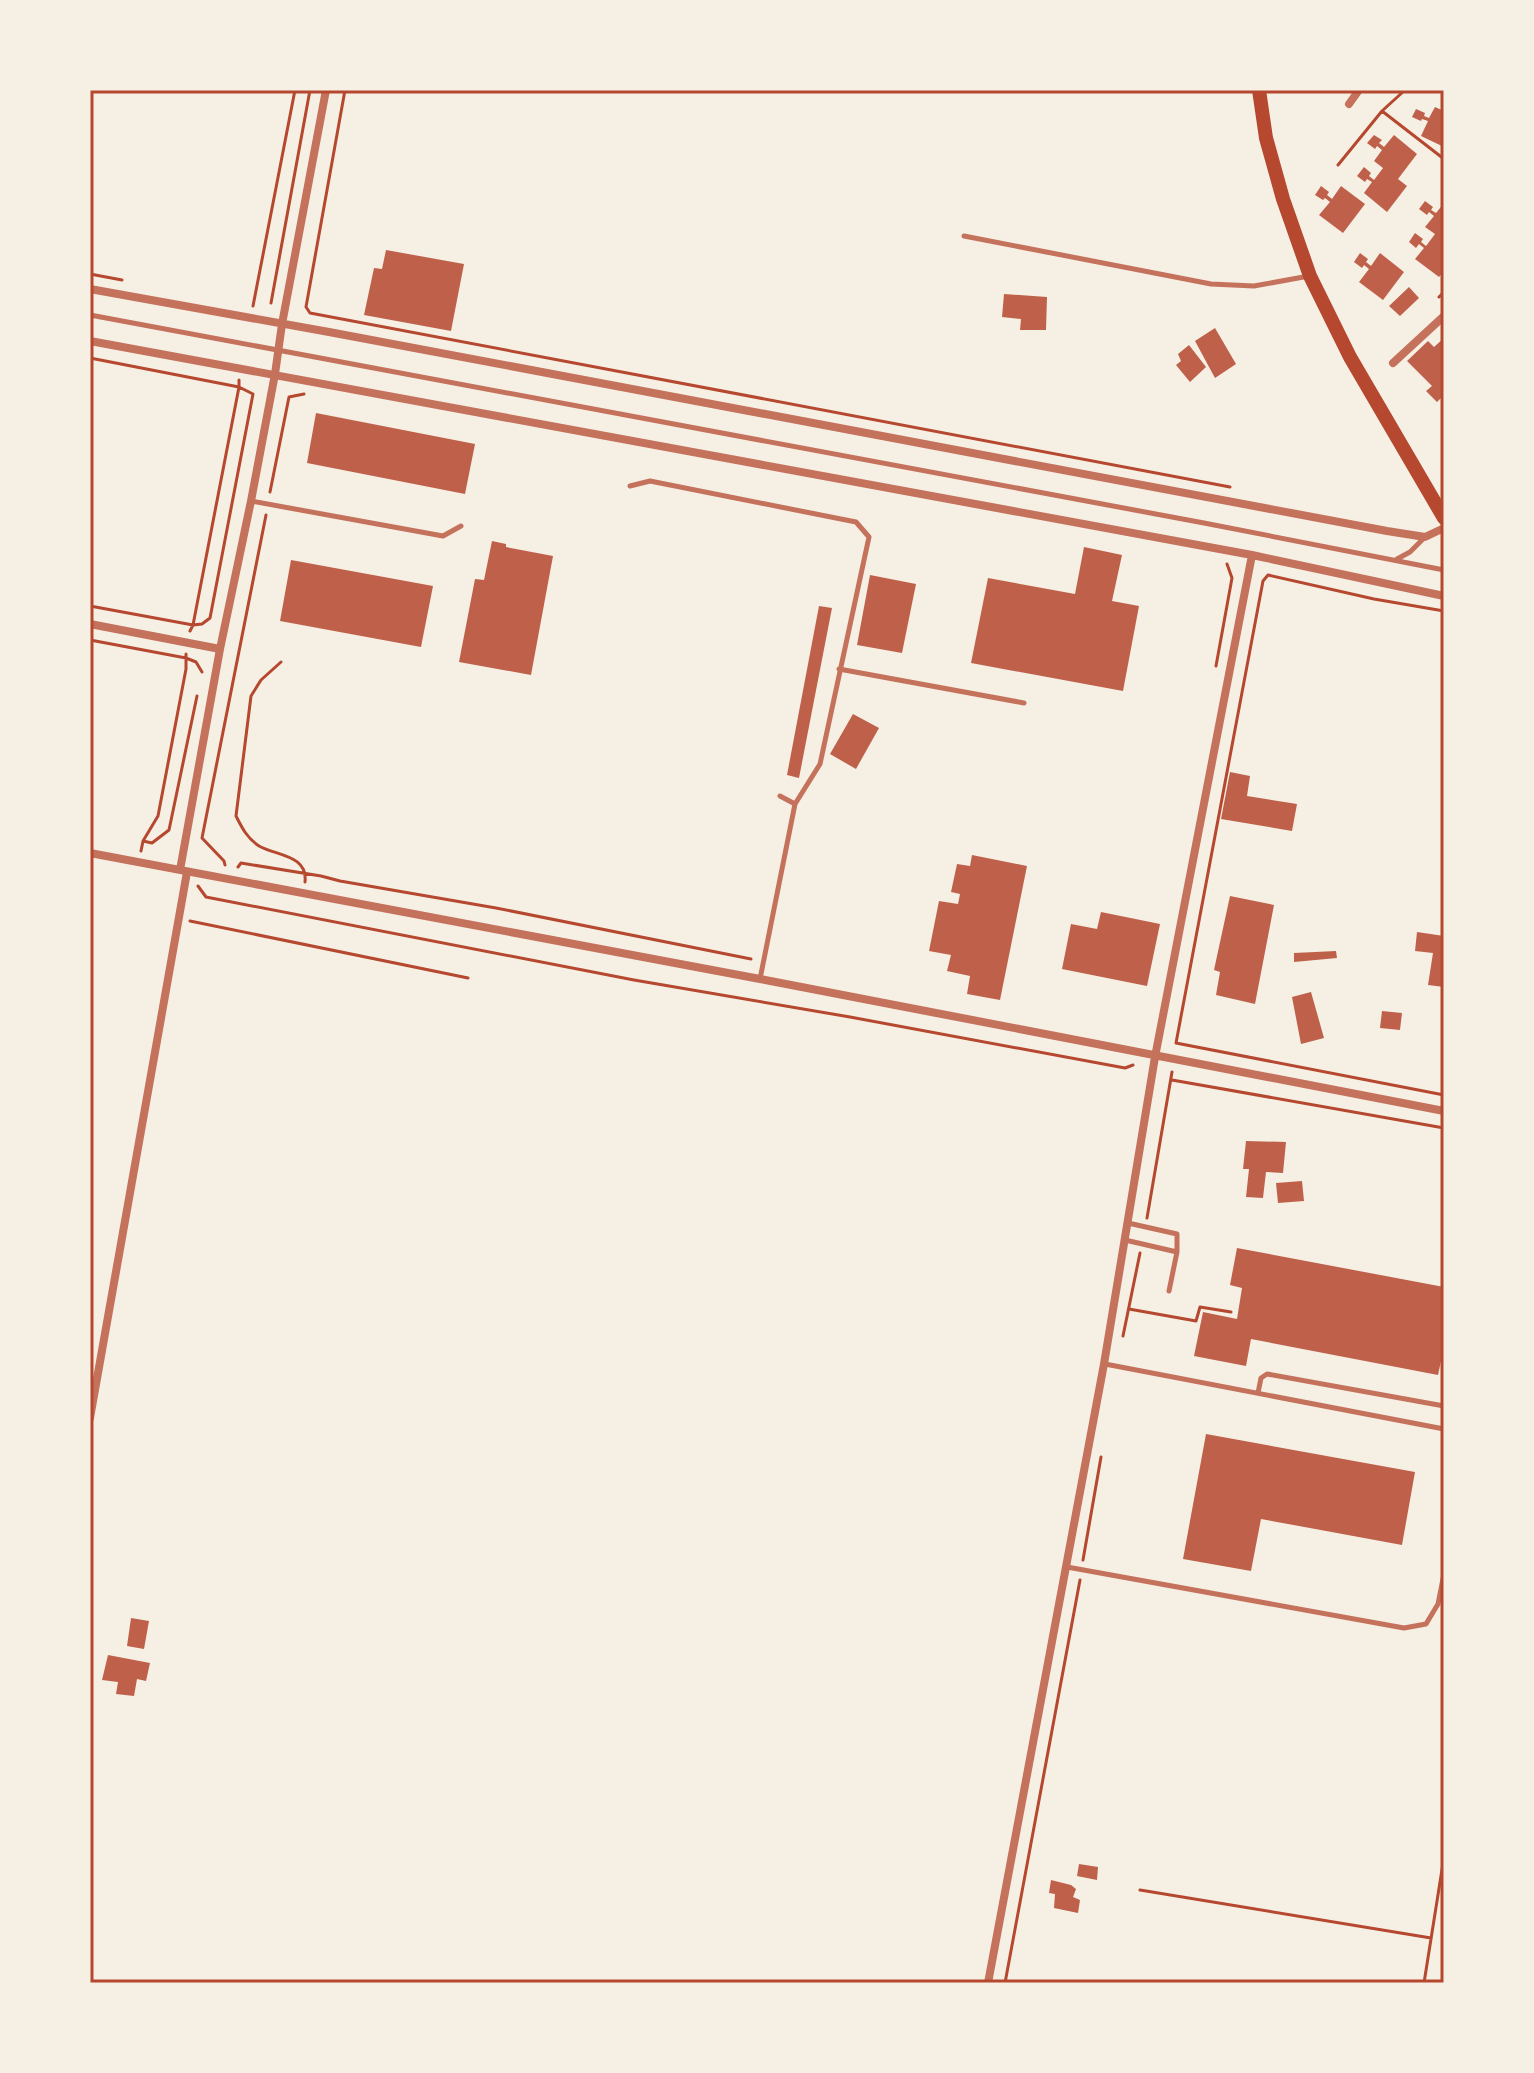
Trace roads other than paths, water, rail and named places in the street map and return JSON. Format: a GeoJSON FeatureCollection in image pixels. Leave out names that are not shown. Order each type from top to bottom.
{"type":"FeatureCollection","features":[{"type":"Feature","properties":{"kind":"main road"},"geometry":{"type":"LineString","coordinates":[[1259,90],[1266,138],[1310,276],[1350,357],[1444,518]]}},
{"type":"Feature","properties":{"kind":"street"},"geometry":{"type":"LineString","coordinates":[[90,1418],[179,919],[183,871],[220,649],[251,501],[326,90]]}},
{"type":"Feature","properties":{"kind":"street"},"geometry":{"type":"LineString","coordinates":[[1349,104],[1359,90]]}},
{"type":"Feature","properties":{"kind":"street"},"geometry":{"type":"LineString","coordinates":[[90,289],[1263,509],[1425,537],[1444,528]]}},
{"type":"Feature","properties":{"kind":"street"},"geometry":{"type":"LineString","coordinates":[[1393,363],[1444,316]]}},
{"type":"Feature","properties":{"kind":"street"},"geometry":{"type":"LineString","coordinates":[[90,341],[1252,555],[1444,596]]}},
{"type":"Feature","properties":{"kind":"street"},"geometry":{"type":"LineString","coordinates":[[988,1983],[1104,1364],[1155,1057],[1252,555]]}},
{"type":"Feature","properties":{"kind":"street"},"geometry":{"type":"LineString","coordinates":[[90,624],[220,649]]}},
{"type":"Feature","properties":{"kind":"street"},"geometry":{"type":"LineString","coordinates":[[90,853],[1444,1111]]}},
{"type":"Feature","properties":{"kind":"lane"},"geometry":{"type":"LineString","coordinates":[[964,236],[1211,284],[1254,286],[1310,276]]}},
{"type":"Feature","properties":{"kind":"lane"},"geometry":{"type":"LineString","coordinates":[[90,315],[1444,570]]}},
{"type":"Feature","properties":{"kind":"lane"},"geometry":{"type":"LineString","coordinates":[[630,486],[650,481],[856,522],[869,537],[820,764],[795,804],[760,979]]}},
{"type":"Feature","properties":{"kind":"lane"},"geometry":{"type":"LineString","coordinates":[[251,501],[443,536],[461,526]]}},
{"type":"Feature","properties":{"kind":"lane"},"geometry":{"type":"LineString","coordinates":[[1396,560],[1410,552],[1425,537]]}},
{"type":"Feature","properties":{"kind":"lane"},"geometry":{"type":"LineString","coordinates":[[839,669],[1024,703]]}},
{"type":"Feature","properties":{"kind":"lane"},"geometry":{"type":"LineString","coordinates":[[780,796],[795,804]]}},
{"type":"Feature","properties":{"kind":"lane"},"geometry":{"type":"LineString","coordinates":[[1128,1223],[1177,1234],[1177,1252],[1169,1291]]}},
{"type":"Feature","properties":{"kind":"lane"},"geometry":{"type":"LineString","coordinates":[[1125,1240],[1177,1252]]}},
{"type":"Feature","properties":{"kind":"lane"},"geometry":{"type":"LineString","coordinates":[[1104,1364],[1444,1429]]}},
{"type":"Feature","properties":{"kind":"lane"},"geometry":{"type":"LineString","coordinates":[[1258,1393],[1261,1378],[1267,1374],[1444,1406]]}},
{"type":"Feature","properties":{"kind":"lane"},"geometry":{"type":"LineString","coordinates":[[1066,1567],[1404,1628],[1426,1624],[1438,1604],[1444,1574]]}}]}
